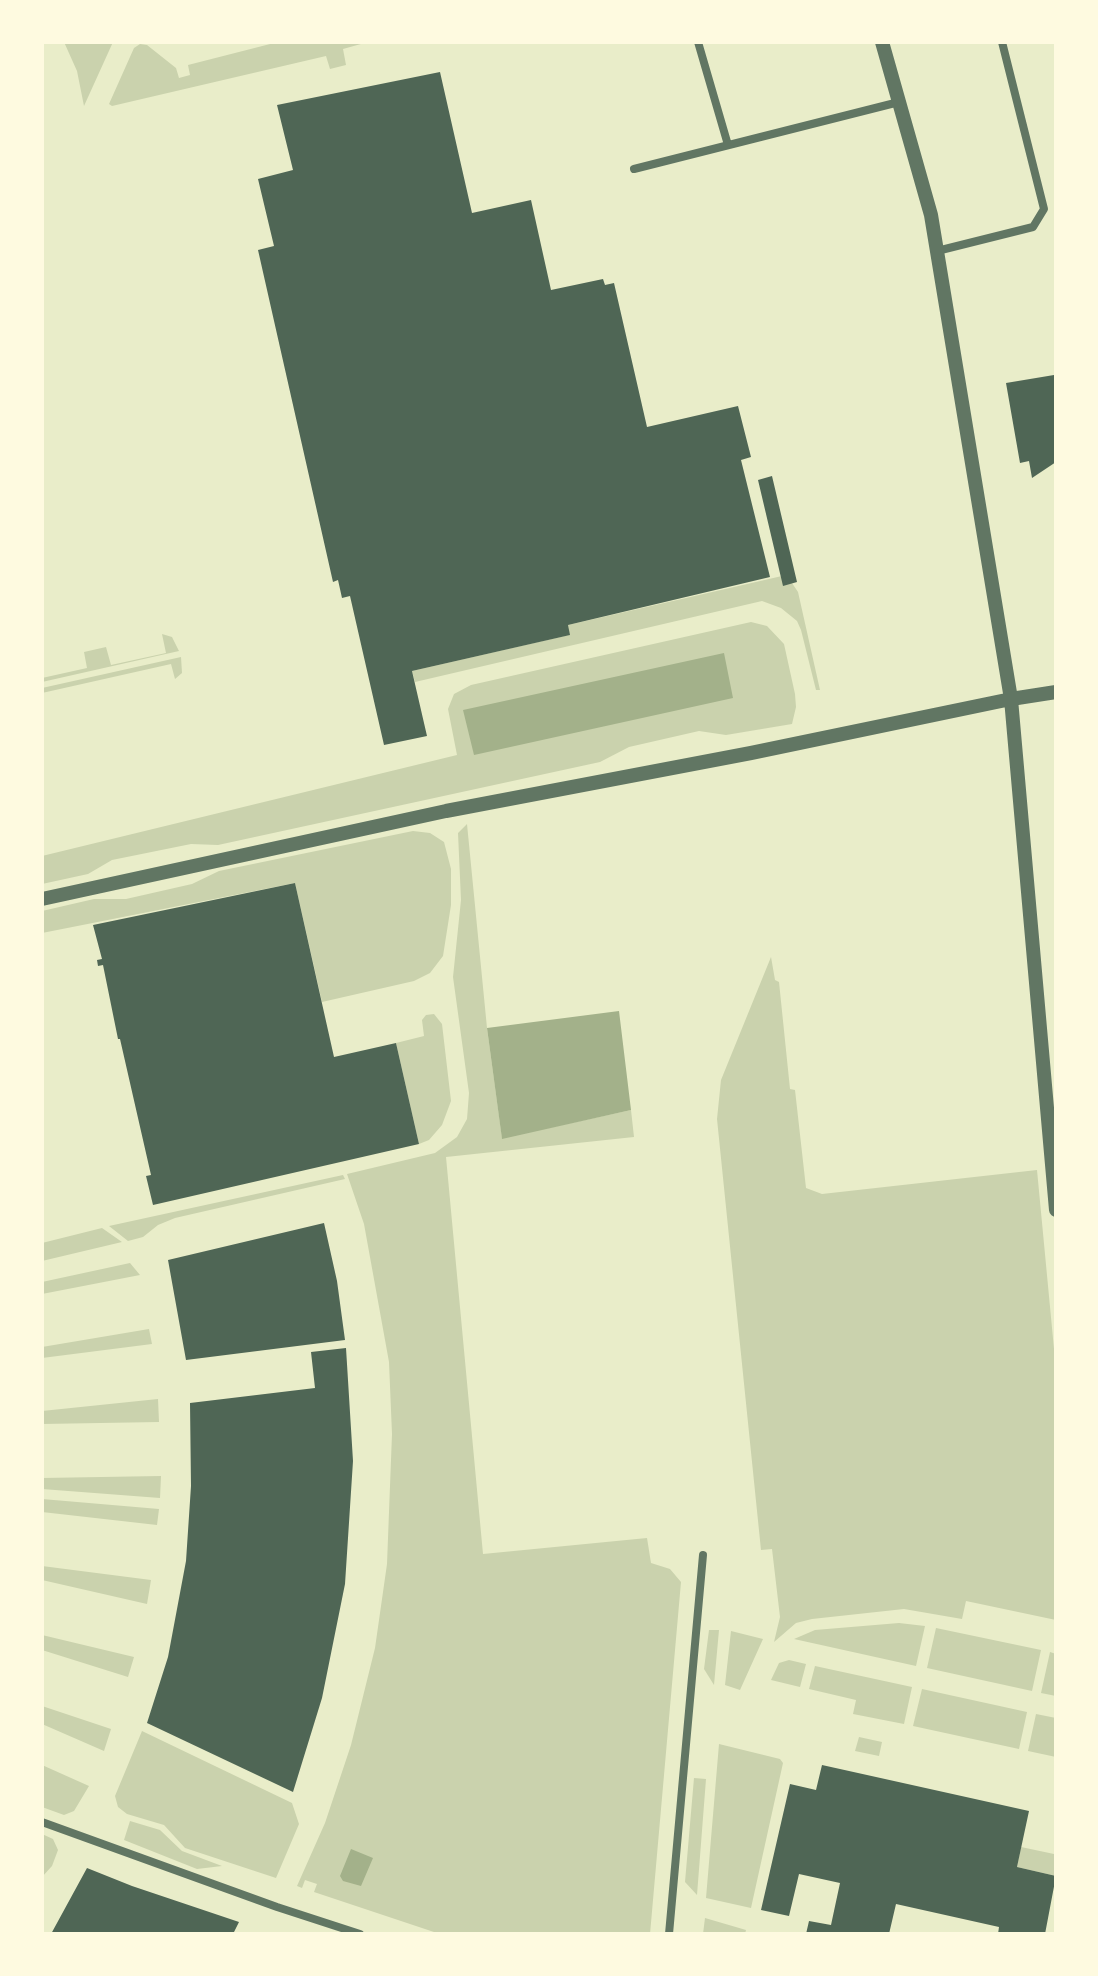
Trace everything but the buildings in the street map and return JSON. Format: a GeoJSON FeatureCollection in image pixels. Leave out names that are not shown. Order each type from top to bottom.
{"type":"FeatureCollection","features":[{"type":"Feature","properties":{"kind":"street"},"geometry":{"type":"LineString","coordinates":[[698,42],[728,145]]}},
{"type":"Feature","properties":{"kind":"street"},"geometry":{"type":"LineString","coordinates":[[882,42],[931,215],[1011,699],[1056,1210]]}},
{"type":"Feature","properties":{"kind":"street"},"geometry":{"type":"LineString","coordinates":[[937,251],[1033,227],[1044,209],[1002,42]]}},
{"type":"Feature","properties":{"kind":"street"},"geometry":{"type":"LineString","coordinates":[[634,169],[899,102]]}},
{"type":"Feature","properties":{"kind":"street"},"geometry":{"type":"LineString","coordinates":[[42,899],[446,811],[1056,692]]}},
{"type":"Feature","properties":{"kind":"street"},"geometry":{"type":"LineString","coordinates":[[669,1934],[703,1555]]}},
{"type":"Feature","properties":{"kind":"street"},"geometry":{"type":"LineString","coordinates":[[42,1822],[360,1934]]}},
{"type":"Feature","properties":{"kind":"shaded area"},"geometry":{"type":"Polygon","coordinates":[[[64,42],[113,42],[84,106],[77,71],[64,42]]]}},
{"type":"Feature","properties":{"kind":"shaded area"},"geometry":{"type":"Polygon","coordinates":[[[278,42],[368,42],[343,49],[346,65],[330,69],[326,56],[112,106],[109,104],[134,48],[140,44],[147,45],[176,68],[179,78],[190,75],[188,65],[278,42]]]}},
{"type":"Feature","properties":{"kind":"shaded area"},"geometry":{"type":"Polygon","coordinates":[[[782,576],[790,580],[798,592],[820,690],[816,690],[797,621],[781,608],[762,601],[415,682],[412,671],[569,635],[568,625],[782,576]]]}},
{"type":"Feature","properties":{"kind":"shaded area"},"geometry":{"type":"Polygon","coordinates":[[[751,622],[767,626],[784,644],[795,694],[792,724],[726,735],[699,731],[629,747],[600,762],[218,845],[191,844],[112,860],[88,874],[42,884],[42,856],[457,755],[448,709],[454,694],[471,685],[751,622]]]}},
{"type":"Feature","properties":{"kind":"shaded area"},"geometry":{"type":"Polygon","coordinates":[[[162,634],[172,637],[179,651],[42,682],[42,678],[87,668],[84,652],[106,647],[111,665],[166,653],[162,634]]]}},
{"type":"Feature","properties":{"kind":"shaded area"},"geometry":{"type":"Polygon","coordinates":[[[724,653],[733,698],[474,755],[463,710],[724,653]]]}},
{"type":"Feature","properties":{"kind":"shaded area"},"geometry":{"type":"Polygon","coordinates":[[[181,657],[182,673],[175,679],[171,664],[42,693],[42,688],[181,657]]]}},
{"type":"Feature","properties":{"kind":"shaded area"},"geometry":{"type":"Polygon","coordinates":[[[467,824],[487,1028],[502,1138],[631,1110],[634,1137],[446,1157],[483,1554],[647,1538],[651,1563],[670,1569],[681,1582],[650,1934],[440,1934],[314,1892],[317,1884],[305,1880],[302,1888],[297,1886],[325,1823],[351,1745],[375,1648],[387,1564],[392,1434],[389,1362],[364,1224],[347,1174],[435,1153],[457,1137],[467,1119],[469,1093],[453,977],[461,900],[458,833],[467,824]]]}},
{"type":"Feature","properties":{"kind":"shaded area"},"geometry":{"type":"Polygon","coordinates":[[[413,831],[430,833],[444,842],[451,869],[451,905],[443,956],[430,973],[414,981],[322,1002],[295,883],[42,933],[42,911],[94,899],[126,899],[192,884],[219,871],[413,831]]]}},
{"type":"Feature","properties":{"kind":"shaded area"},"geometry":{"type":"Polygon","coordinates":[[[771,957],[775,980],[779,982],[790,1089],[795,1090],[806,1188],[822,1194],[1037,1170],[1056,1370],[1056,1620],[966,1601],[962,1619],[904,1609],[812,1619],[796,1623],[774,1642],[780,1617],[772,1549],[761,1550],[717,1119],[721,1080],[771,957]]]}},
{"type":"Feature","properties":{"kind":"shaded area"},"geometry":{"type":"Polygon","coordinates":[[[619,1011],[631,1110],[502,1139],[487,1028],[619,1011]]]}},
{"type":"Feature","properties":{"kind":"shaded area"},"geometry":{"type":"Polygon","coordinates":[[[434,1014],[442,1024],[451,1101],[442,1125],[429,1140],[419,1144],[396,1043],[424,1036],[422,1020],[426,1015],[434,1014]]]}},
{"type":"Feature","properties":{"kind":"shaded area"},"geometry":{"type":"Polygon","coordinates":[[[343,1175],[345,1179],[175,1218],[158,1225],[143,1237],[128,1241],[109,1226],[343,1175]]]}},
{"type":"Feature","properties":{"kind":"shaded area"},"geometry":{"type":"Polygon","coordinates":[[[102,1228],[122,1242],[42,1261],[42,1243],[102,1228]]]}},
{"type":"Feature","properties":{"kind":"shaded area"},"geometry":{"type":"Polygon","coordinates":[[[130,1263],[140,1275],[42,1294],[42,1282],[130,1263]]]}},
{"type":"Feature","properties":{"kind":"shaded area"},"geometry":{"type":"Polygon","coordinates":[[[149,1329],[152,1344],[42,1358],[42,1347],[149,1329]]]}},
{"type":"Feature","properties":{"kind":"shaded area"},"geometry":{"type":"Polygon","coordinates":[[[158,1399],[159,1422],[42,1424],[42,1411],[158,1399]]]}},
{"type":"Feature","properties":{"kind":"shaded area"},"geometry":{"type":"Polygon","coordinates":[[[161,1476],[160,1498],[42,1489],[42,1478],[161,1476]]]}},
{"type":"Feature","properties":{"kind":"shaded area"},"geometry":{"type":"Polygon","coordinates":[[[42,1499],[159,1509],[157,1525],[42,1512],[42,1499]]]}},
{"type":"Feature","properties":{"kind":"shaded area"},"geometry":{"type":"Polygon","coordinates":[[[42,1566],[151,1580],[147,1604],[42,1580],[42,1566]]]}},
{"type":"Feature","properties":{"kind":"shaded area"},"geometry":{"type":"Polygon","coordinates":[[[899,1623],[925,1626],[916,1666],[794,1639],[815,1630],[899,1623]]]}},
{"type":"Feature","properties":{"kind":"shaded area"},"geometry":{"type":"Polygon","coordinates":[[[936,1628],[1041,1650],[1032,1691],[927,1668],[936,1628]]]}},
{"type":"Feature","properties":{"kind":"shaded area"},"geometry":{"type":"Polygon","coordinates":[[[709,1630],[719,1630],[714,1685],[704,1669],[709,1630]]]}},
{"type":"Feature","properties":{"kind":"shaded area"},"geometry":{"type":"Polygon","coordinates":[[[731,1631],[763,1639],[740,1690],[725,1685],[731,1631]]]}},
{"type":"Feature","properties":{"kind":"shaded area"},"geometry":{"type":"Polygon","coordinates":[[[42,1635],[134,1657],[128,1677],[42,1650],[42,1635]]]}},
{"type":"Feature","properties":{"kind":"shaded area"},"geometry":{"type":"Polygon","coordinates":[[[1050,1652],[1056,1654],[1056,1696],[1041,1693],[1050,1652]]]}},
{"type":"Feature","properties":{"kind":"shaded area"},"geometry":{"type":"Polygon","coordinates":[[[789,1660],[806,1664],[800,1687],[771,1680],[779,1663],[789,1660]]]}},
{"type":"Feature","properties":{"kind":"shaded area"},"geometry":{"type":"Polygon","coordinates":[[[815,1666],[912,1687],[904,1724],[853,1714],[856,1700],[809,1689],[815,1666]]]}},
{"type":"Feature","properties":{"kind":"shaded area"},"geometry":{"type":"Polygon","coordinates":[[[922,1689],[1027,1712],[1019,1749],[913,1726],[922,1689]]]}},
{"type":"Feature","properties":{"kind":"shaded area"},"geometry":{"type":"Polygon","coordinates":[[[42,1706],[111,1729],[104,1751],[42,1724],[42,1706]]]}},
{"type":"Feature","properties":{"kind":"shaded area"},"geometry":{"type":"Polygon","coordinates":[[[1036,1714],[1056,1718],[1056,1757],[1028,1751],[1036,1714]]]}},
{"type":"Feature","properties":{"kind":"shaded area"},"geometry":{"type":"Polygon","coordinates":[[[142,1731],[292,1803],[299,1824],[276,1878],[185,1848],[164,1825],[127,1814],[118,1807],[115,1796],[142,1731]]]}},
{"type":"Feature","properties":{"kind":"shaded area"},"geometry":{"type":"Polygon","coordinates":[[[859,1737],[882,1742],[879,1756],[855,1751],[859,1737]]]}},
{"type":"Feature","properties":{"kind":"shaded area"},"geometry":{"type":"Polygon","coordinates":[[[719,1744],[780,1759],[783,1763],[751,1908],[706,1898],[719,1744]]]}},
{"type":"Feature","properties":{"kind":"shaded area"},"geometry":{"type":"Polygon","coordinates":[[[42,1765],[89,1786],[74,1811],[64,1815],[42,1807],[42,1765]]]}},
{"type":"Feature","properties":{"kind":"shaded area"},"geometry":{"type":"Polygon","coordinates":[[[694,1778],[706,1779],[697,1895],[685,1882],[694,1778]]]}},
{"type":"Feature","properties":{"kind":"shaded area"},"geometry":{"type":"Polygon","coordinates":[[[130,1821],[160,1830],[182,1851],[222,1866],[197,1869],[124,1840],[130,1821]]]}},
{"type":"Feature","properties":{"kind":"shaded area"},"geometry":{"type":"Polygon","coordinates":[[[42,1834],[53,1839],[58,1850],[52,1866],[42,1877],[42,1834]]]}},
{"type":"Feature","properties":{"kind":"shaded area"},"geometry":{"type":"Polygon","coordinates":[[[1021,1847],[1054,1854],[1056,1876],[1017,1867],[1021,1847]]]}},
{"type":"Feature","properties":{"kind":"shaded area"},"geometry":{"type":"Polygon","coordinates":[[[351,1849],[373,1858],[361,1886],[343,1881],[340,1876],[351,1849]]]}},
{"type":"Feature","properties":{"kind":"shaded area"},"geometry":{"type":"Polygon","coordinates":[[[705,1918],[746,1930],[745,1934],[703,1934],[705,1918]]]}}]}
